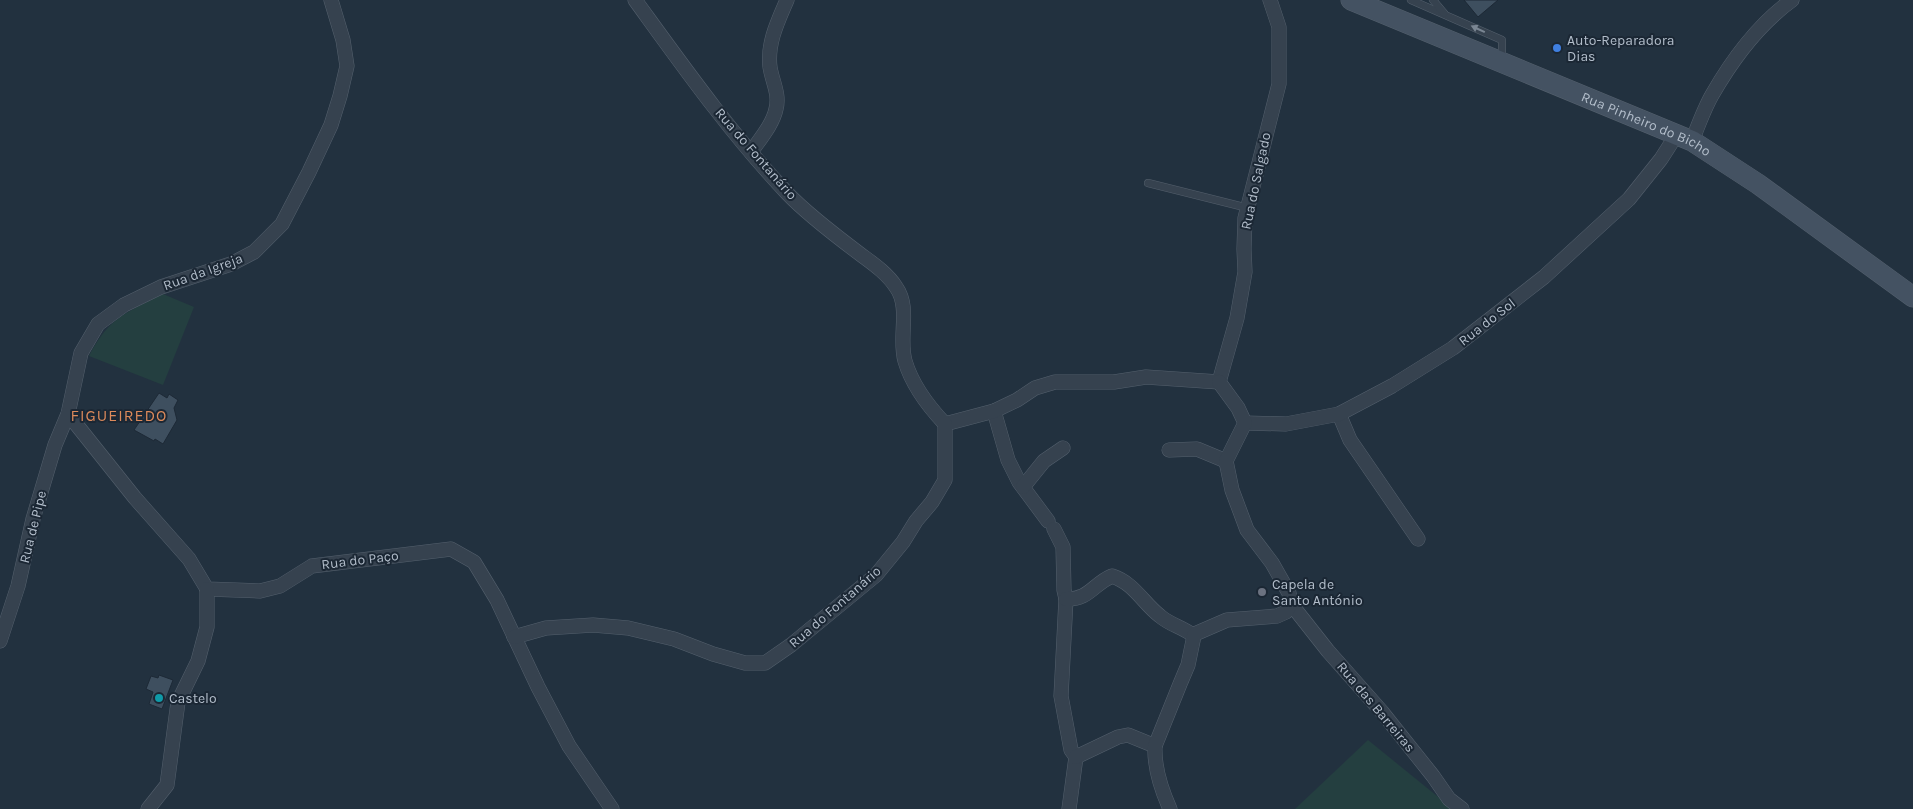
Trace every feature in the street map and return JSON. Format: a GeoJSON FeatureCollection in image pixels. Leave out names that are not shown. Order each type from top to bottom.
{"type":"FeatureCollection","features":[{"type":"Feature","properties":{"kind":"main road","name":"Rua Pinheiro do Bicho"},"geometry":{"type":"LineString","coordinates":[[1352,0],[1684,137],[1758,184],[1913,297]]}},
{"type":"Feature","properties":{"kind":"street","name":"Rua da Igreja"},"geometry":{"type":"LineString","coordinates":[[68,414],[81,353],[98,324],[124,305],[161,287],[231,264],[254,252],[282,224],[331,125],[347,66],[343,40],[331,0]]}},
{"type":"Feature","properties":{"kind":"street","name":"Rua do Fontanário"},"geometry":{"type":"LineString","coordinates":[[514,637],[546,628],[593,625],[628,628],[674,639],[745,663],[764,663],[791,645],[876,574],[932,502],[945,480],[945,424],[930,409],[914,383],[904,360],[902,304],[896,287],[878,268],[788,194],[751,152],[693,79],[635,0]]}},
{"type":"Feature","properties":{"kind":"street"},"geometry":{"type":"LineString","coordinates":[[751,152],[773,117],[776,108],[777,100],[770,66],[769,48],[787,0]]}},
{"type":"Feature","properties":{"kind":"street","name":"Rua do Sol"},"geometry":{"type":"LineString","coordinates":[[1245,423],[1286,424],[1339,414],[1392,386],[1453,348],[1544,277],[1628,200],[1661,159],[1684,137],[1734,61],[1777,10],[1792,0]]}},
{"type":"Feature","properties":{"kind":"street","name":"Rua do Salgado"},"geometry":{"type":"LineString","coordinates":[[1219,382],[1236,318],[1245,272],[1245,218],[1279,84],[1279,27],[1274,3]]}},
{"type":"Feature","properties":{"kind":"street"},"geometry":{"type":"LineString","coordinates":[[945,424],[994,412],[1035,388],[1055,382],[1114,382],[1146,377],[1219,382],[1238,408],[1245,423],[1226,461],[1197,449],[1169,450]]}},
{"type":"Feature","properties":{"kind":"street"},"geometry":{"type":"LineString","coordinates":[[994,412],[1008,460],[1023,487],[1051,525],[1063,547],[1066,599],[1060,696],[1071,750],[1076,757],[1069,809]]}},
{"type":"Feature","properties":{"kind":"street"},"geometry":{"type":"LineString","coordinates":[[68,414],[135,498],[189,559],[207,589],[207,627],[198,661],[178,702],[167,785],[148,809]]}},
{"type":"Feature","properties":{"kind":"street","name":"Rua de Pipe"},"geometry":{"type":"LineString","coordinates":[[0,641],[18,586],[34,519],[55,445],[68,414]]}},
{"type":"Feature","properties":{"kind":"street"},"geometry":{"type":"LineString","coordinates":[[1339,414],[1350,440],[1418,539]]}},
{"type":"Feature","properties":{"kind":"street"},"geometry":{"type":"LineString","coordinates":[[1023,487],[1044,460],[1063,448]]}},
{"type":"Feature","properties":{"kind":"street","name":"Rua das Barreiras"},"geometry":{"type":"LineString","coordinates":[[1226,461],[1232,490],[1247,530],[1272,563],[1289,593],[1291,604],[1328,651],[1382,712],[1450,799],[1462,809]]}},
{"type":"Feature","properties":{"kind":"street","name":"Rua do Paço"},"geometry":{"type":"LineString","coordinates":[[207,589],[260,591],[280,586],[312,566],[451,549],[474,562],[497,600],[538,687],[569,746],[612,809]]}},
{"type":"Feature","properties":{"kind":"street"},"geometry":{"type":"LineString","coordinates":[[1066,599],[1082,597],[1103,580],[1112,576],[1130,584],[1162,618],[1185,628],[1194,636]]}},
{"type":"Feature","properties":{"kind":"street"},"geometry":{"type":"LineString","coordinates":[[1170,809],[1154,760],[1155,746],[1188,665],[1194,636],[1203,629],[1227,620],[1277,616],[1286,612],[1291,604]]}},
{"type":"Feature","properties":{"kind":"street"},"geometry":{"type":"LineString","coordinates":[[1076,757],[1118,737],[1128,735],[1155,746]]}},
{"type":"Feature","properties":{"kind":"lane"},"geometry":{"type":"LineString","coordinates":[[1411,0],[1502,40],[1502,62]]}},
{"type":"Feature","properties":{"kind":"lane"},"geometry":{"type":"LineString","coordinates":[[1434,0],[1444,14]]}},
{"type":"Feature","properties":{"kind":"lane"},"geometry":{"type":"LineString","coordinates":[[1148,183],[1248,208]]}},
{"type":"Feature","properties":{"kind":"green space"},"geometry":{"type":"Polygon","coordinates":[[[163,294],[194,307],[163,385],[89,356],[96,343],[111,324],[163,294]]]}},
{"type":"Feature","properties":{"kind":"green space"},"geometry":{"type":"Polygon","coordinates":[[[1368,740],[1453,809],[1295,809],[1368,740]]]}},
{"type":"Feature","properties":{"kind":"building"},"geometry":{"type":"Polygon","coordinates":[[[1464,0],[1498,0],[1478,17],[1464,0]]]}},
{"type":"Feature","properties":{"kind":"building"},"geometry":{"type":"Polygon","coordinates":[[[159,393],[167,398],[169,394],[178,400],[174,408],[177,420],[163,444],[134,430],[159,393]]]}},
{"type":"Feature","properties":{"kind":"building","name":"Castelo"},"geometry":{"type":"Polygon","coordinates":[[[159,675],[173,680],[162,709],[149,704],[153,692],[146,689],[151,676],[158,678],[159,675]]]}},
{"type":"Feature","properties":{"kind":"place","name":"Auto-Reparadora Dias"},"geometry":{"type":"Point","coordinates":[1557,48]}},
{"type":"Feature","properties":{"kind":"place","name":"Capela de Santo António"},"geometry":{"type":"Point","coordinates":[1262,592]}},
{"type":"Feature","properties":{"kind":"place","name":"Castelo"},"geometry":{"type":"Point","coordinates":[159,698]}},
{"type":"Feature","properties":{"kind":"district","name":"FIGUEIREDO"},"geometry":{"type":"Point","coordinates":[119,415]}}]}
